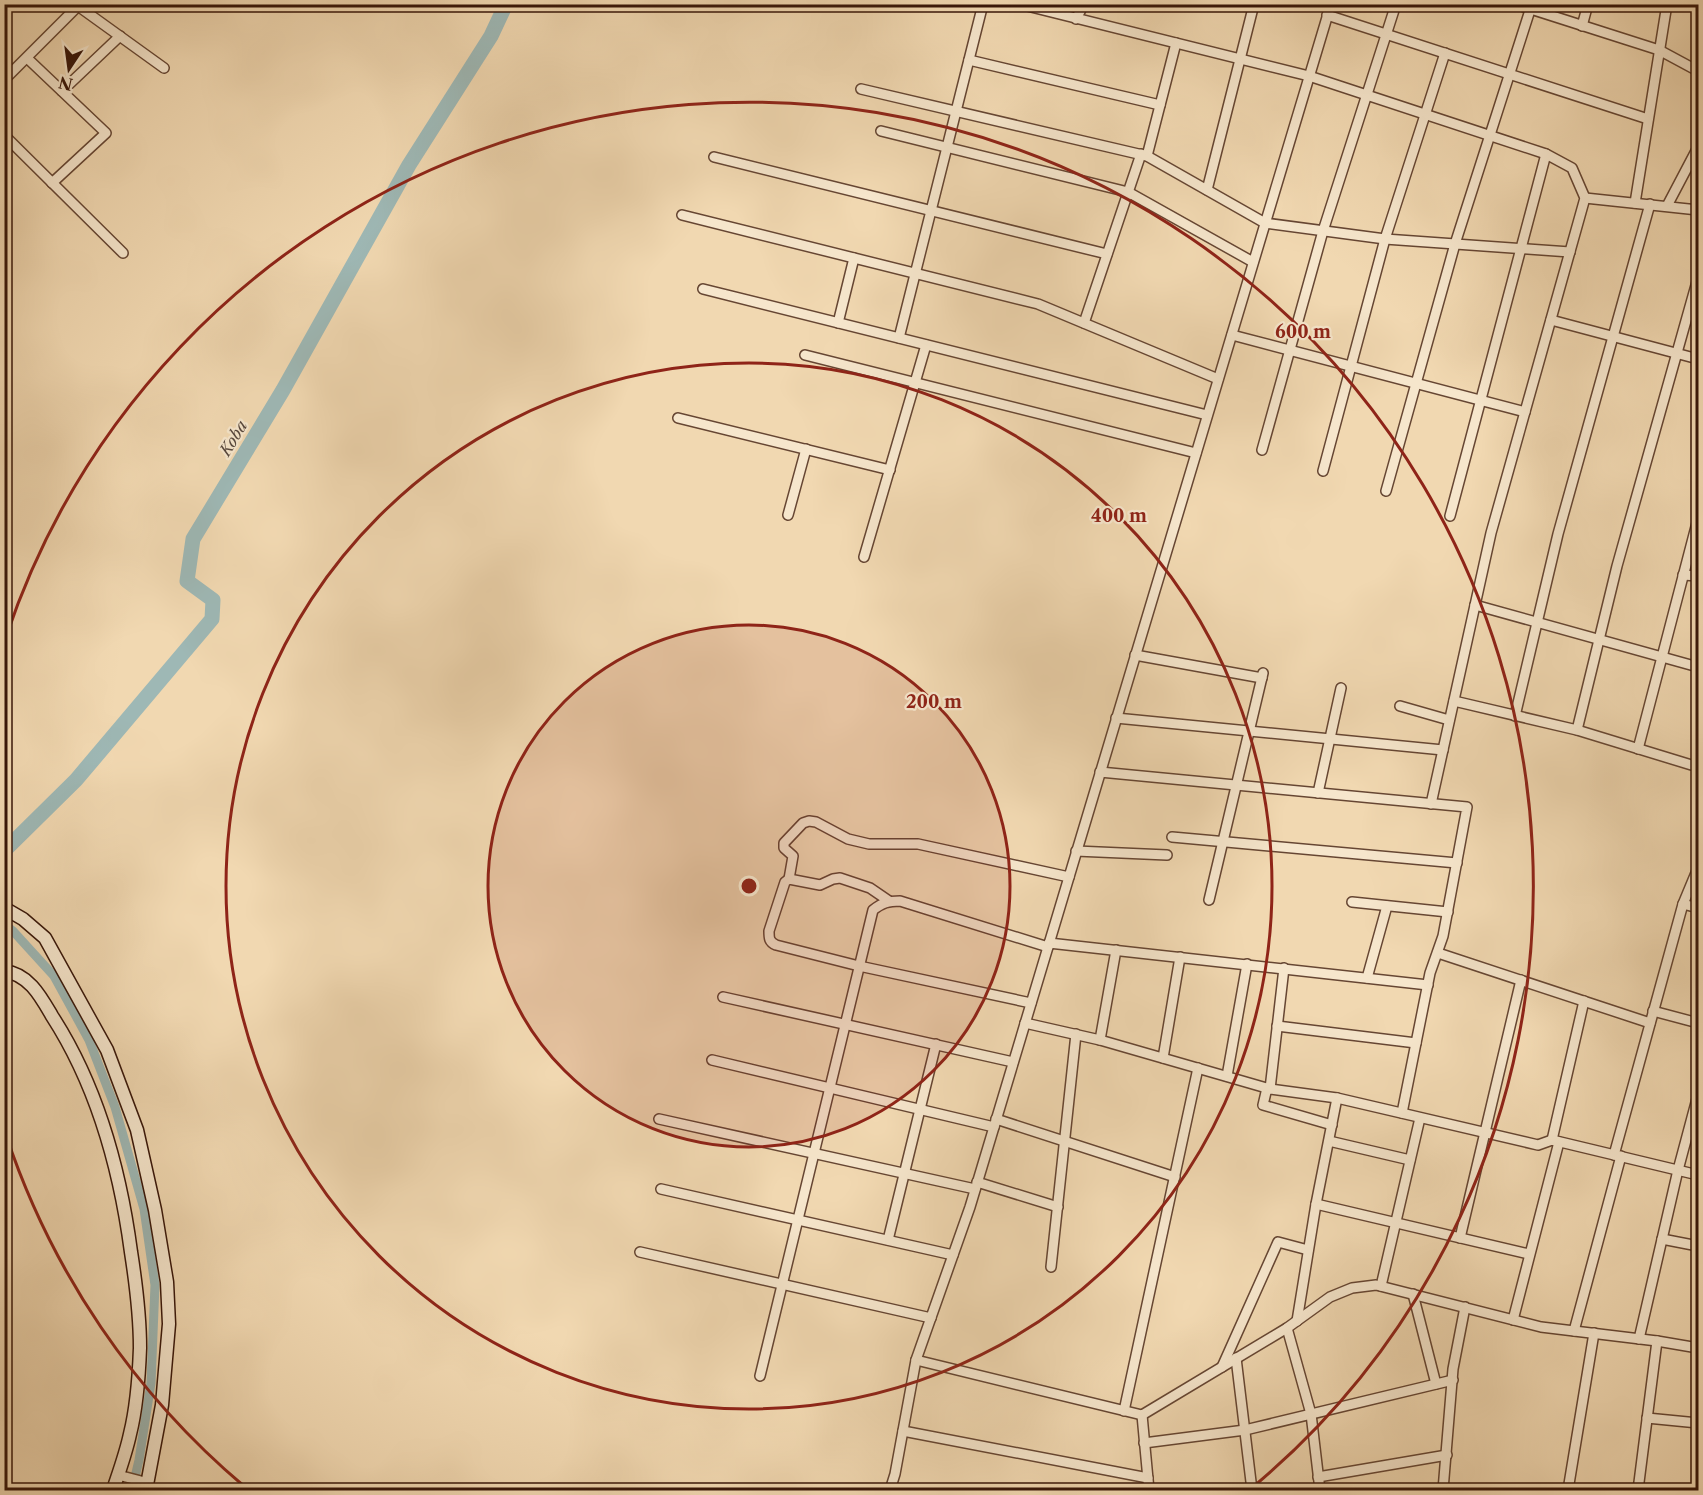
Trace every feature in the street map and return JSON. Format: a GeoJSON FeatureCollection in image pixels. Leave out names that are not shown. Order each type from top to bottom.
{"type":"FeatureCollection","features":[{"type":"Feature","properties":{"kind":"street"},"geometry":{"type":"LineString","coordinates":[[899,338],[983,4]]}},
{"type":"Feature","properties":{"kind":"street"},"geometry":{"type":"LineString","coordinates":[[1019,4],[1309,76],[1546,154],[1572,168],[1585,198],[1491,533],[1431,804]]}},
{"type":"Feature","properties":{"kind":"street"},"geometry":{"type":"LineString","coordinates":[[1076,19],[1084,4]]}},
{"type":"Feature","properties":{"kind":"street"},"geometry":{"type":"LineString","coordinates":[[1207,190],[1254,4]]}},
{"type":"Feature","properties":{"kind":"street"},"geometry":{"type":"LineString","coordinates":[[890,1491],[916,1360],[976,1186],[1331,4]]}},
{"type":"Feature","properties":{"kind":"street"},"geometry":{"type":"LineString","coordinates":[[1262,450],[1323,231],[1396,4]]}},
{"type":"Feature","properties":{"kind":"street"},"geometry":{"type":"LineString","coordinates":[[1515,4],[1531,7],[1659,50],[1698,71]]}},
{"type":"Feature","properties":{"kind":"street"},"geometry":{"type":"LineString","coordinates":[[1582,26],[1588,4]]}},
{"type":"Feature","properties":{"kind":"street"},"geometry":{"type":"LineString","coordinates":[[1635,203],[1667,4]]}},
{"type":"Feature","properties":{"kind":"street"},"geometry":{"type":"LineString","coordinates":[[4,80],[78,6],[164,68]]}},
{"type":"Feature","properties":{"kind":"street"},"geometry":{"type":"LineString","coordinates":[[1386,491],[1455,244],[1531,7]]}},
{"type":"Feature","properties":{"kind":"street"},"geometry":{"type":"LineString","coordinates":[[1328,15],[1648,119]]}},
{"type":"Feature","properties":{"kind":"street"},"geometry":{"type":"LineString","coordinates":[[62,91],[120,36]]}},
{"type":"Feature","properties":{"kind":"street"},"geometry":{"type":"LineString","coordinates":[[1084,323],[1128,192],[1144,155],[1176,43]]}},
{"type":"Feature","properties":{"kind":"street"},"geometry":{"type":"LineString","coordinates":[[1323,471],[1385,239],[1445,53]]}},
{"type":"Feature","properties":{"kind":"street"},"geometry":{"type":"LineString","coordinates":[[27,58],[106,133],[52,183]]}},
{"type":"Feature","properties":{"kind":"street"},"geometry":{"type":"LineString","coordinates":[[969,60],[1160,105]]}},
{"type":"Feature","properties":{"kind":"street"},"geometry":{"type":"LineString","coordinates":[[861,88],[1144,155],[1265,223],[1385,239],[1570,252]]}},
{"type":"Feature","properties":{"kind":"street"},"geometry":{"type":"LineString","coordinates":[[881,131],[1128,192],[1253,262]]}},
{"type":"Feature","properties":{"kind":"street"},"geometry":{"type":"LineString","coordinates":[[4,135],[123,253]]}},
{"type":"Feature","properties":{"kind":"street"},"geometry":{"type":"LineString","coordinates":[[1667,206],[1698,147]]}},
{"type":"Feature","properties":{"kind":"street"},"geometry":{"type":"LineString","coordinates":[[1450,516],[1546,154]]}},
{"type":"Feature","properties":{"kind":"street"},"geometry":{"type":"LineString","coordinates":[[714,157],[1107,255]]}},
{"type":"Feature","properties":{"kind":"street"},"geometry":{"type":"LineString","coordinates":[[1585,198],[1698,210]]}},
{"type":"Feature","properties":{"kind":"street"},"geometry":{"type":"LineString","coordinates":[[1515,716],[1558,534],[1650,204]]}},
{"type":"Feature","properties":{"kind":"street"},"geometry":{"type":"LineString","coordinates":[[682,214],[1038,304],[1218,379]]}},
{"type":"Feature","properties":{"kind":"street"},"geometry":{"type":"LineString","coordinates":[[838,323],[854,258]]}},
{"type":"Feature","properties":{"kind":"street"},"geometry":{"type":"LineString","coordinates":[[1577,730],[1617,566],[1698,278]]}},
{"type":"Feature","properties":{"kind":"street"},"geometry":{"type":"LineString","coordinates":[[703,289],[1207,415]]}},
{"type":"Feature","properties":{"kind":"street"},"geometry":{"type":"LineString","coordinates":[[1551,320],[1698,359]]}},
{"type":"Feature","properties":{"kind":"street"},"geometry":{"type":"LineString","coordinates":[[1232,335],[1525,412]]}},
{"type":"Feature","properties":{"kind":"street"},"geometry":{"type":"LineString","coordinates":[[864,557],[926,345]]}},
{"type":"Feature","properties":{"kind":"street"},"geometry":{"type":"LineString","coordinates":[[805,354],[1196,453]]}},
{"type":"Feature","properties":{"kind":"street"},"geometry":{"type":"LineString","coordinates":[[678,418],[890,470]]}},
{"type":"Feature","properties":{"kind":"street"},"geometry":{"type":"LineString","coordinates":[[788,515],[806,449]]}},
{"type":"Feature","properties":{"kind":"street"},"geometry":{"type":"LineString","coordinates":[[1638,749],[1698,519]]}},
{"type":"Feature","properties":{"kind":"street"},"geometry":{"type":"LineString","coordinates":[[1683,575],[1698,576]]}},
{"type":"Feature","properties":{"kind":"street"},"geometry":{"type":"LineString","coordinates":[[1475,605],[1698,667]]}},
{"type":"Feature","properties":{"kind":"street"},"geometry":{"type":"LineString","coordinates":[[1135,655],[1263,676],[1209,900]]}},
{"type":"Feature","properties":{"kind":"street"},"geometry":{"type":"LineString","coordinates":[[1318,793],[1341,688]]}},
{"type":"Feature","properties":{"kind":"street"},"geometry":{"type":"LineString","coordinates":[[1454,702],[1577,730],[1698,768]]}},
{"type":"Feature","properties":{"kind":"street"},"geometry":{"type":"LineString","coordinates":[[1400,706],[1449,720]]}},
{"type":"Feature","properties":{"kind":"street"},"geometry":{"type":"LineString","coordinates":[[1116,718],[1443,750]]}},
{"type":"Feature","properties":{"kind":"street"},"geometry":{"type":"LineString","coordinates":[[1100,772],[1467,807],[1443,936],[1430,973],[1402,1113]]}},
{"type":"Feature","properties":{"kind":"street"},"geometry":{"type":"LineString","coordinates":[[1031,1003],[859,966],[772,943],[769,939],[769,931],[785,882],[789,879],[793,856],[783,846],[803,823],[809,821],[816,822],[848,839],[869,844],[918,844],[1068,877]]}},
{"type":"Feature","properties":{"kind":"street"},"geometry":{"type":"LineString","coordinates":[[1172,837],[1457,863]]}},
{"type":"Feature","properties":{"kind":"street"},"geometry":{"type":"LineString","coordinates":[[1076,851],[1167,855]]}},
{"type":"Feature","properties":{"kind":"street"},"geometry":{"type":"LineString","coordinates":[[1574,1331],[1653,1011],[1683,904],[1698,868]]}},
{"type":"Feature","properties":{"kind":"street"},"geometry":{"type":"LineString","coordinates":[[789,879],[820,885],[840,878],[870,888],[889,901]]}},
{"type":"Feature","properties":{"kind":"street"},"geometry":{"type":"LineString","coordinates":[[760,1376],[873,910],[882,903],[900,901],[1048,945],[1116,950],[1428,985]]}},
{"type":"Feature","properties":{"kind":"street"},"geometry":{"type":"LineString","coordinates":[[1352,902],[1448,912]]}},
{"type":"Feature","properties":{"kind":"street"},"geometry":{"type":"LineString","coordinates":[[1683,904],[1698,908]]}},
{"type":"Feature","properties":{"kind":"street"},"geometry":{"type":"LineString","coordinates":[[1367,978],[1387,906]]}},
{"type":"Feature","properties":{"kind":"street"},"geometry":{"type":"LineString","coordinates":[[4,908],[23,919],[45,939],[107,1050],[137,1130],[155,1210],[167,1282],[169,1324],[162,1406],[149,1489]]}},
{"type":"Feature","properties":{"kind":"street"},"geometry":{"type":"LineString","coordinates":[[1100,1040],[1116,950]]}},
{"type":"Feature","properties":{"kind":"street"},"geometry":{"type":"LineString","coordinates":[[1438,953],[1650,1023]]}},
{"type":"Feature","properties":{"kind":"street"},"geometry":{"type":"LineString","coordinates":[[1163,1058],[1180,957]]}},
{"type":"Feature","properties":{"kind":"street"},"geometry":{"type":"LineString","coordinates":[[1227,1077],[1247,964]]}},
{"type":"Feature","properties":{"kind":"street"},"geometry":{"type":"LineString","coordinates":[[1284,968],[1268,1088],[1263,1105],[1332,1125]]}},
{"type":"Feature","properties":{"kind":"street"},"geometry":{"type":"LineString","coordinates":[[4,970],[23,978],[36,990],[66,1037],[98,1107],[117,1170],[126,1212],[138,1298],[140,1347],[138,1390],[130,1433],[113,1491]]}},
{"type":"Feature","properties":{"kind":"street"},"geometry":{"type":"LineString","coordinates":[[1460,1238],[1521,980]]}},
{"type":"Feature","properties":{"kind":"street"},"geometry":{"type":"LineString","coordinates":[[723,997],[1013,1062]]}},
{"type":"Feature","properties":{"kind":"street"},"geometry":{"type":"LineString","coordinates":[[1513,1320],[1555,1141],[1584,1001]]}},
{"type":"Feature","properties":{"kind":"street"},"geometry":{"type":"LineString","coordinates":[[1653,1011],[1698,1023]]}},
{"type":"Feature","properties":{"kind":"street"},"geometry":{"type":"LineString","coordinates":[[1025,1023],[1100,1040],[1268,1088],[1337,1098],[1538,1145],[1555,1141],[1698,1175]]}},
{"type":"Feature","properties":{"kind":"street"},"geometry":{"type":"LineString","coordinates":[[1277,1026],[1416,1043]]}},
{"type":"Feature","properties":{"kind":"street"},"geometry":{"type":"LineString","coordinates":[[1051,1267],[1076,1034]]}},
{"type":"Feature","properties":{"kind":"street"},"geometry":{"type":"LineString","coordinates":[[888,1240],[936,1044]]}},
{"type":"Feature","properties":{"kind":"street"},"geometry":{"type":"LineString","coordinates":[[712,1060],[920,1109],[995,1123],[1065,1141],[1175,1177]]}},
{"type":"Feature","properties":{"kind":"street"},"geometry":{"type":"LineString","coordinates":[[1124,1411],[1198,1068]]}},
{"type":"Feature","properties":{"kind":"street"},"geometry":{"type":"LineString","coordinates":[[1640,1339],[1678,1170],[1698,1095]]}},
{"type":"Feature","properties":{"kind":"street"},"geometry":{"type":"LineString","coordinates":[[1297,1321],[1316,1204],[1337,1098]]}},
{"type":"Feature","properties":{"kind":"street"},"geometry":{"type":"LineString","coordinates":[[1381,1286],[1420,1118]]}},
{"type":"Feature","properties":{"kind":"street"},"geometry":{"type":"LineString","coordinates":[[659,1119],[904,1174],[976,1186],[1058,1207]]}},
{"type":"Feature","properties":{"kind":"street"},"geometry":{"type":"LineString","coordinates":[[1329,1141],[1410,1160]]}},
{"type":"Feature","properties":{"kind":"street"},"geometry":{"type":"LineString","coordinates":[[661,1189],[953,1255]]}},
{"type":"Feature","properties":{"kind":"street"},"geometry":{"type":"LineString","coordinates":[[1316,1204],[1529,1254]]}},
{"type":"Feature","properties":{"kind":"street"},"geometry":{"type":"LineString","coordinates":[[1662,1239],[1698,1246]]}},
{"type":"Feature","properties":{"kind":"street"},"geometry":{"type":"LineString","coordinates":[[1222,1367],[1278,1242],[1308,1250]]}},
{"type":"Feature","properties":{"kind":"street"},"geometry":{"type":"LineString","coordinates":[[640,1252],[931,1318]]}},
{"type":"Feature","properties":{"kind":"street"},"geometry":{"type":"LineString","coordinates":[[916,1360],[1142,1415],[1287,1328],[1330,1297],[1353,1288],[1376,1285],[1541,1327],[1698,1348]]}},
{"type":"Feature","properties":{"kind":"street"},"geometry":{"type":"LineString","coordinates":[[1413,1294],[1436,1384]]}},
{"type":"Feature","properties":{"kind":"street"},"geometry":{"type":"LineString","coordinates":[[1443,1491],[1453,1380],[1465,1307]]}},
{"type":"Feature","properties":{"kind":"street"},"geometry":{"type":"LineString","coordinates":[[1287,1328],[1311,1414],[1320,1491]]}},
{"type":"Feature","properties":{"kind":"street"},"geometry":{"type":"LineString","coordinates":[[1568,1491],[1593,1333]]}},
{"type":"Feature","properties":{"kind":"street"},"geometry":{"type":"LineString","coordinates":[[1645,1491],[1638,1490],[1657,1341]]}},
{"type":"Feature","properties":{"kind":"street"},"geometry":{"type":"LineString","coordinates":[[1236,1358],[1252,1491]]}},
{"type":"Feature","properties":{"kind":"street"},"geometry":{"type":"LineString","coordinates":[[1144,1443],[1245,1430],[1453,1380]]}},
{"type":"Feature","properties":{"kind":"street"},"geometry":{"type":"LineString","coordinates":[[1142,1415],[1149,1491]]}},
{"type":"Feature","properties":{"kind":"street"},"geometry":{"type":"LineString","coordinates":[[1647,1418],[1698,1423]]}},
{"type":"Feature","properties":{"kind":"street"},"geometry":{"type":"LineString","coordinates":[[903,1431],[1148,1478]]}},
{"type":"Feature","properties":{"kind":"street"},"geometry":{"type":"LineString","coordinates":[[1318,1477],[1447,1455]]}},
{"type":"Feature","properties":{"kind":"street"},"geometry":{"type":"LineString","coordinates":[[118,1475],[141,1481],[149,1489]]}},
{"type":"Feature","properties":{"kind":"waterway","name":"Koba"},"geometry":{"type":"LineString","coordinates":[[4,851],[76,780],[212,619],[213,600],[187,581],[193,539],[283,390],[409,165],[491,36],[506,4]]}},
{"type":"Feature","properties":{"kind":"waterway"},"geometry":{"type":"LineString","coordinates":[[4,924],[54,976],[89,1040],[115,1107],[144,1209],[155,1285],[151,1383],[132,1490]]}}]}
